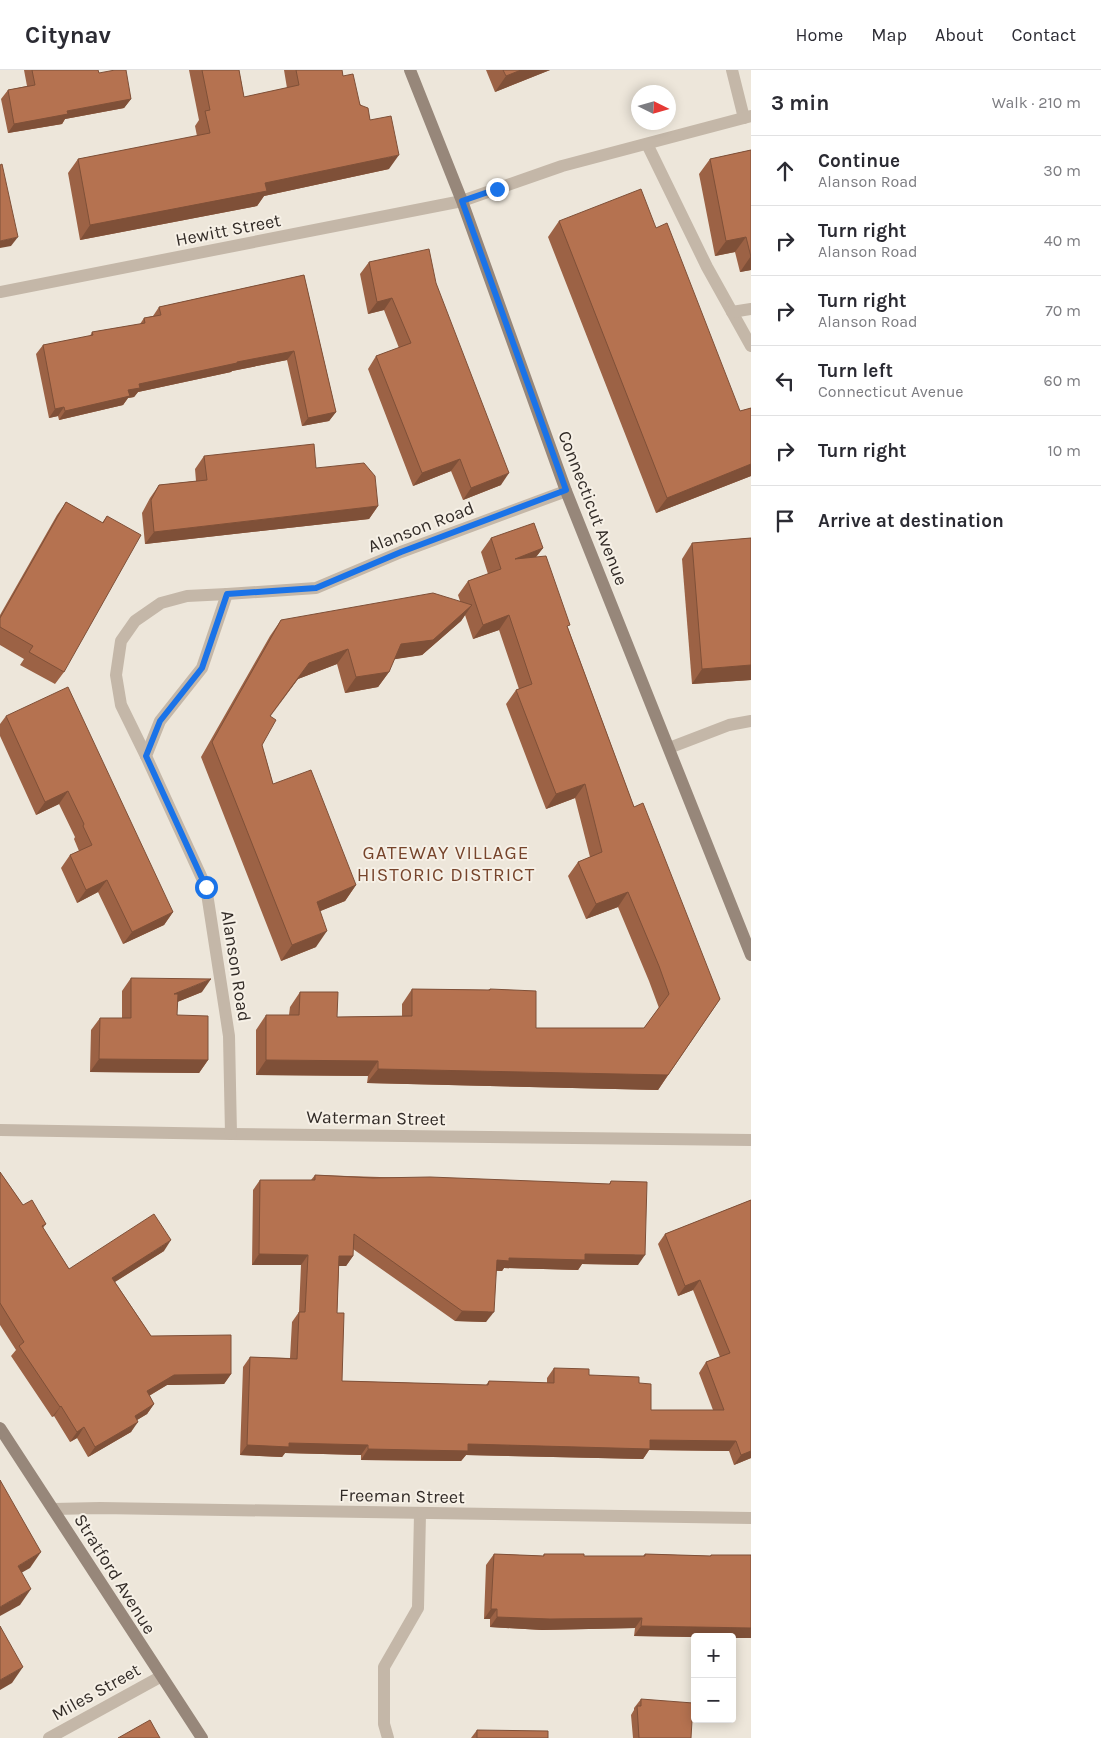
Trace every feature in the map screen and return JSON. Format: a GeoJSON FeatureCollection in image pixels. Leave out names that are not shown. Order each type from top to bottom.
{"type":"FeatureCollection","features":[{"type":"Feature","properties":{"kind":"main road","name":"Connecticut Avenue"},"geometry":{"type":"LineString","coordinates":[[410,70],[462,201],[566,490],[751,955]]}},
{"type":"Feature","properties":{"kind":"main road","name":"Stratford Avenue"},"geometry":{"type":"LineString","coordinates":[[0,1428],[160,1677],[202,1738]]}},
{"type":"Feature","properties":{"kind":"street"},"geometry":{"type":"LineString","coordinates":[[732,70],[748,117]]}},
{"type":"Feature","properties":{"kind":"street","name":"Hewitt Street"},"geometry":{"type":"LineString","coordinates":[[0,292],[462,201],[562,166],[748,117]]}},
{"type":"Feature","properties":{"kind":"street"},"geometry":{"type":"LineString","coordinates":[[646,144],[707,267],[751,346]]}},
{"type":"Feature","properties":{"kind":"street"},"geometry":{"type":"LineString","coordinates":[[732,312],[751,309]]}},
{"type":"Feature","properties":{"kind":"street","name":"Alanson Road"},"geometry":{"type":"LineString","coordinates":[[232,1134],[229,1036],[206,887],[121,705],[116,675],[121,641],[135,621],[161,603],[187,596],[316,588],[401,552],[566,490]]}},
{"type":"Feature","properties":{"kind":"street"},"geometry":{"type":"LineString","coordinates":[[146,756],[160,721],[202,668],[227,594]]}},
{"type":"Feature","properties":{"kind":"street"},"geometry":{"type":"LineString","coordinates":[[669,748],[729,725],[751,721]]}},
{"type":"Feature","properties":{"kind":"street","name":"Waterman Street"},"geometry":{"type":"LineString","coordinates":[[0,1130],[751,1140]]}},
{"type":"Feature","properties":{"kind":"street","name":"Freeman Street"},"geometry":{"type":"LineString","coordinates":[[53,1509],[110,1508],[751,1518]]}},
{"type":"Feature","properties":{"kind":"street"},"geometry":{"type":"LineString","coordinates":[[388,1738],[384,1724],[384,1667],[418,1608],[420,1514]]}},
{"type":"Feature","properties":{"kind":"street","name":"Miles Street"},"geometry":{"type":"LineString","coordinates":[[49,1738],[160,1677]]}},
{"type":"Feature","properties":{"kind":"building"},"geometry":{"type":"Polygon","coordinates":[[[32,70],[98,70],[99,73],[126,70],[131,99],[67,111],[68,114],[14,124],[8,90],[35,85],[32,70]]]}},
{"type":"Feature","properties":{"kind":"building"},"geometry":{"type":"Polygon","coordinates":[[[202,70],[239,70],[244,97],[299,85],[296,70],[342,70],[343,76],[353,74],[360,105],[368,108],[370,120],[391,116],[399,155],[265,183],[267,191],[90,225],[78,159],[210,133],[205,111],[210,110],[202,70]]]}},
{"type":"Feature","properties":{"kind":"building"},"geometry":{"type":"Polygon","coordinates":[[[503,70],[521,70],[506,76],[503,70]]]}},
{"type":"Feature","properties":{"kind":"building"},"geometry":{"type":"Polygon","coordinates":[[[751,150],[751,257],[746,237],[726,241],[710,159],[751,150]]]}},
{"type":"Feature","properties":{"kind":"building"},"geometry":{"type":"Polygon","coordinates":[[[2,164],[18,237],[0,241],[0,165],[2,164]]]}},
{"type":"Feature","properties":{"kind":"building"},"geometry":{"type":"Polygon","coordinates":[[[641,189],[656,228],[667,223],[740,411],[751,408],[751,464],[667,498],[559,221],[641,189]]]}},
{"type":"Feature","properties":{"kind":"building"},"geometry":{"type":"Polygon","coordinates":[[[429,249],[436,283],[509,473],[471,488],[460,459],[422,473],[376,356],[411,343],[392,298],[377,302],[369,262],[429,249]]]}},
{"type":"Feature","properties":{"kind":"building"},"geometry":{"type":"Polygon","coordinates":[[[304,275],[336,412],[308,418],[294,351],[139,384],[140,388],[128,390],[130,396],[65,411],[64,407],[55,409],[43,345],[93,335],[92,332],[145,323],[144,318],[161,315],[159,307],[304,275]]]}},
{"type":"Feature","properties":{"kind":"building"},"geometry":{"type":"Polygon","coordinates":[[[314,444],[316,468],[364,463],[375,476],[378,506],[154,532],[151,500],[159,485],[207,480],[204,456],[314,444]]]}},
{"type":"Feature","properties":{"kind":"building"},"geometry":{"type":"Polygon","coordinates":[[[66,502],[103,523],[107,516],[141,535],[64,672],[29,652],[33,646],[0,627],[0,618],[66,502]]]}},
{"type":"Feature","properties":{"kind":"building"},"geometry":{"type":"Polygon","coordinates":[[[534,523],[543,548],[515,559],[546,556],[570,625],[567,626],[634,807],[643,803],[720,999],[668,1075],[378,1069],[378,1061],[266,1060],[266,1015],[299,1015],[300,992],[338,992],[337,1017],[412,1016],[412,989],[536,991],[536,1028],[644,1028],[669,994],[628,892],[596,904],[578,862],[602,852],[585,784],[556,794],[516,690],[532,684],[509,615],[483,625],[468,581],[501,569],[491,538],[534,523]]]}},
{"type":"Feature","properties":{"kind":"building"},"geometry":{"type":"Polygon","coordinates":[[[751,538],[751,665],[702,669],[692,543],[751,538]]]}},
{"type":"Feature","properties":{"kind":"building"},"geometry":{"type":"Polygon","coordinates":[[[433,593],[472,605],[433,640],[401,644],[389,672],[356,677],[348,649],[309,663],[270,716],[276,720],[262,745],[273,784],[311,770],[356,885],[317,902],[327,931],[292,945],[212,742],[281,620],[433,593]]]}},
{"type":"Feature","properties":{"kind":"building"},"geometry":{"type":"Polygon","coordinates":[[[68,687],[173,912],[132,932],[107,880],[86,890],[70,855],[92,845],[83,826],[84,824],[68,791],[45,802],[6,716],[68,687]]]}},
{"type":"Feature","properties":{"kind":"building"},"geometry":{"type":"Polygon","coordinates":[[[131,978],[211,979],[174,994],[178,994],[177,1015],[208,1016],[208,1060],[99,1059],[100,1018],[131,1018],[131,978]]]}},
{"type":"Feature","properties":{"kind":"building"},"geometry":{"type":"Polygon","coordinates":[[[0,1172],[23,1205],[32,1200],[46,1224],[42,1226],[69,1269],[154,1214],[171,1240],[112,1278],[151,1336],[231,1335],[231,1374],[174,1375],[147,1391],[154,1404],[135,1416],[138,1422],[95,1447],[84,1427],[77,1432],[19,1346],[24,1342],[0,1303],[0,1172]]]}},
{"type":"Feature","properties":{"kind":"building"},"geometry":{"type":"Polygon","coordinates":[[[315,1175],[373,1178],[430,1177],[610,1184],[611,1181],[647,1182],[645,1255],[585,1254],[585,1260],[509,1258],[509,1261],[497,1260],[494,1312],[462,1311],[354,1234],[353,1256],[339,1256],[337,1313],[344,1313],[342,1381],[488,1385],[489,1381],[554,1383],[554,1368],[589,1369],[589,1375],[639,1377],[639,1383],[651,1384],[651,1410],[724,1410],[706,1362],[730,1353],[700,1280],[685,1286],[665,1234],[751,1200],[751,1451],[741,1455],[736,1441],[650,1440],[650,1449],[468,1444],[468,1451],[368,1449],[368,1445],[289,1443],[289,1447],[247,1445],[250,1357],[297,1359],[299,1312],[305,1312],[308,1255],[259,1254],[260,1180],[315,1180],[315,1175]]]}},
{"type":"Feature","properties":{"kind":"building"},"geometry":{"type":"Polygon","coordinates":[[[0,1480],[41,1552],[18,1566],[31,1589],[0,1607],[0,1480]]]}},
{"type":"Feature","properties":{"kind":"building"},"geometry":{"type":"Polygon","coordinates":[[[494,1554],[544,1556],[544,1554],[584,1554],[584,1556],[645,1556],[645,1554],[751,1555],[751,1628],[641,1626],[642,1618],[550,1619],[497,1617],[497,1609],[491,1609],[494,1554]]]}},
{"type":"Feature","properties":{"kind":"building"},"geometry":{"type":"Polygon","coordinates":[[[0,1626],[23,1667],[0,1680],[0,1626]]]}},
{"type":"Feature","properties":{"kind":"building"},"geometry":{"type":"Polygon","coordinates":[[[641,1699],[691,1703],[691,1738],[639,1738],[637,1706],[641,1706],[641,1699]]]}},
{"type":"Feature","properties":{"kind":"building"},"geometry":{"type":"Polygon","coordinates":[[[150,1720],[160,1738],[118,1738],[150,1720]]]}},
{"type":"Feature","properties":{"kind":"building"},"geometry":{"type":"Polygon","coordinates":[[[477,1730],[548,1731],[548,1738],[477,1738],[477,1730]]]}},
{"type":"Feature","properties":{"kind":"district","name":"GATEWAY VILLAGE HISTORIC DISTRICT"},"geometry":{"type":"Point","coordinates":[446,864]}},
{"type":"Feature","properties":{"kind":"route"},"geometry":{"type":"LineString","coordinates":[[206,887],[146,756],[160,721],[202,668],[227,594],[316,588],[401,552],[566,490],[462,201],[497,189]]}}]}
